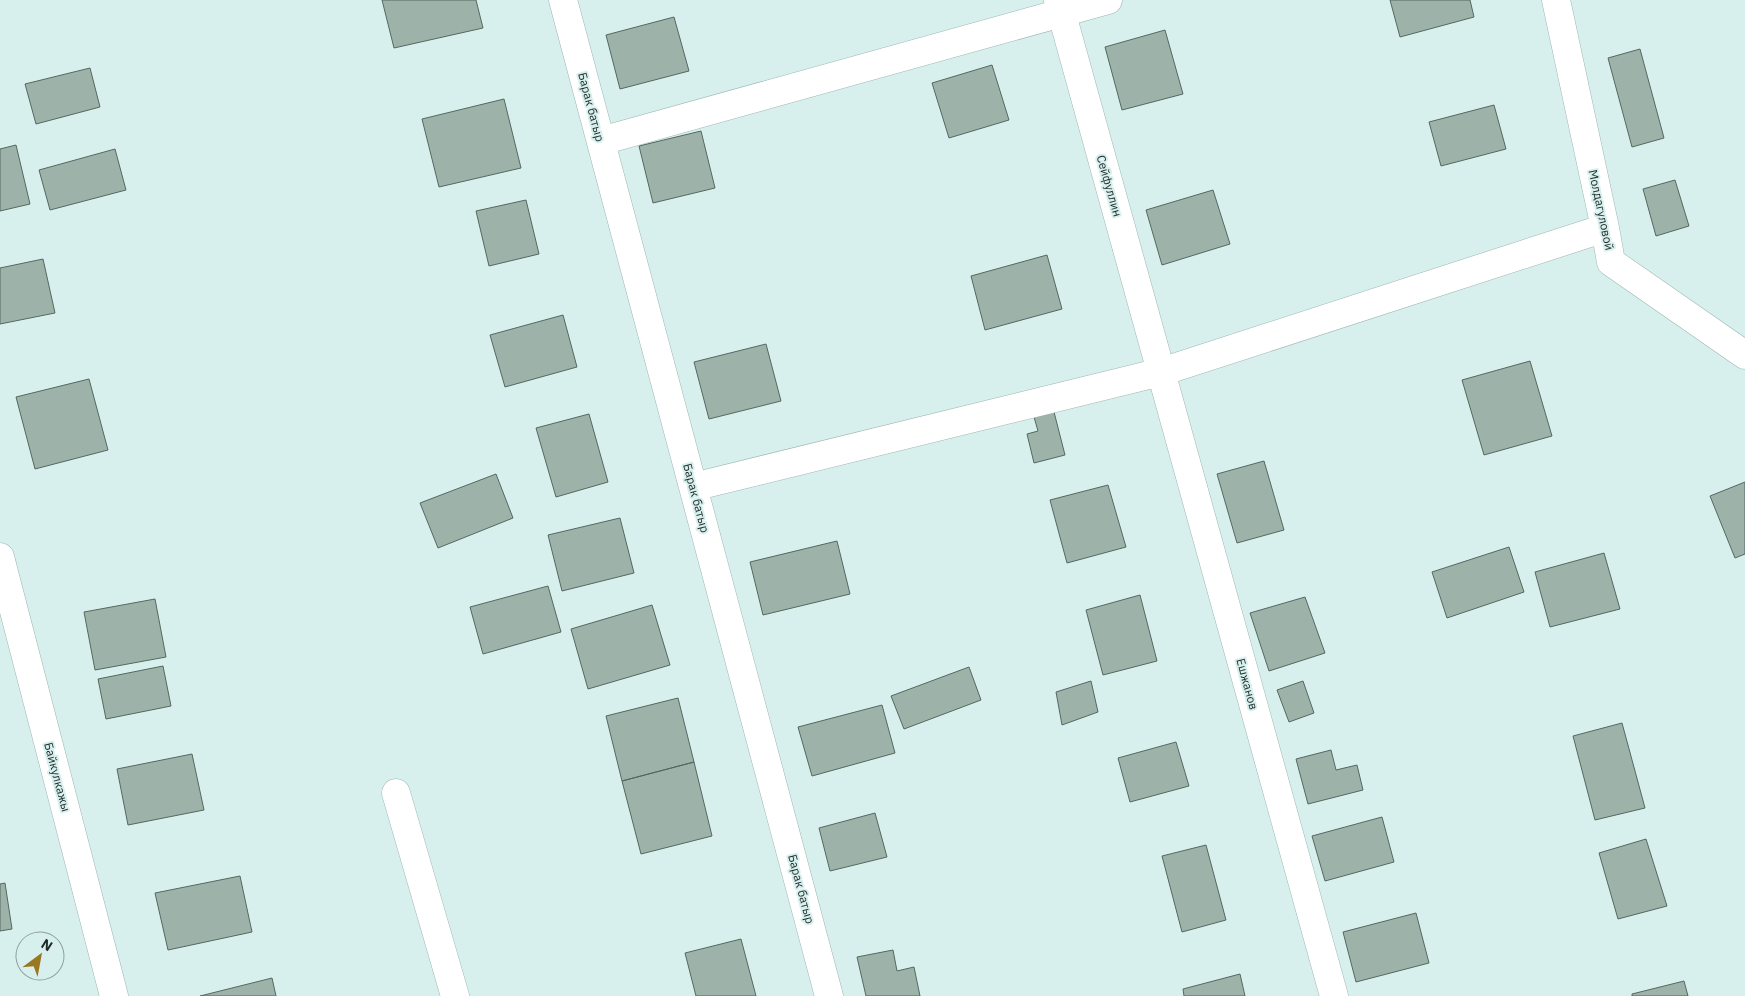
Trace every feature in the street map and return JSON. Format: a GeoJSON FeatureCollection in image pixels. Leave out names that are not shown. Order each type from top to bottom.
{"type":"FeatureCollection","features":[{"type":"Feature","properties":{"kind":"street","name":"Барак батыр"},"geometry":{"type":"LineString","coordinates":[[563,0],[829,996]]}},
{"type":"Feature","properties":{"kind":"street"},"geometry":{"type":"LineString","coordinates":[[601,141],[1059,6],[1108,0]]}},
{"type":"Feature","properties":{"kind":"street","name":"Молдагуловой"},"geometry":{"type":"LineString","coordinates":[[1556,0],[1611,262],[1745,355]]}},
{"type":"Feature","properties":{"kind":"street","name":"Сейфуллин"},"geometry":{"type":"LineString","coordinates":[[1059,6],[1161,372]]}},
{"type":"Feature","properties":{"kind":"street"},"geometry":{"type":"LineString","coordinates":[[693,487],[1161,372],[1605,228]]}},
{"type":"Feature","properties":{"kind":"street","name":"Ешжанов"},"geometry":{"type":"LineString","coordinates":[[1161,372],[1334,996]]}},
{"type":"Feature","properties":{"kind":"street","name":"Байкулкажы"},"geometry":{"type":"LineString","coordinates":[[0,558],[114,996]]}},
{"type":"Feature","properties":{"kind":"street"},"geometry":{"type":"LineString","coordinates":[[396,793],[455,996]]}},
{"type":"Feature","properties":{"kind":"building"},"geometry":{"type":"Polygon","coordinates":[[[382,0],[476,0],[483,28],[394,48],[382,0]]]}},
{"type":"Feature","properties":{"kind":"building"},"geometry":{"type":"Polygon","coordinates":[[[1390,0],[1470,0],[1474,17],[1400,37],[1390,0]]]}},
{"type":"Feature","properties":{"kind":"building"},"geometry":{"type":"Polygon","coordinates":[[[674,17],[689,71],[620,89],[606,35],[674,17]]]}},
{"type":"Feature","properties":{"kind":"building"},"geometry":{"type":"Polygon","coordinates":[[[1165,30],[1183,94],[1122,110],[1105,47],[1165,30]]]}},
{"type":"Feature","properties":{"kind":"building"},"geometry":{"type":"Polygon","coordinates":[[[1640,49],[1664,138],[1632,147],[1608,58],[1640,49]]]}},
{"type":"Feature","properties":{"kind":"building"},"geometry":{"type":"Polygon","coordinates":[[[992,65],[1009,120],[949,138],[932,83],[992,65]]]}},
{"type":"Feature","properties":{"kind":"building"},"geometry":{"type":"Polygon","coordinates":[[[90,68],[100,107],[36,124],[25,84],[90,68]]]}},
{"type":"Feature","properties":{"kind":"building"},"geometry":{"type":"Polygon","coordinates":[[[504,99],[521,168],[439,187],[422,119],[504,99]]]}},
{"type":"Feature","properties":{"kind":"building"},"geometry":{"type":"Polygon","coordinates":[[[1494,105],[1506,149],[1441,166],[1429,122],[1494,105]]]}},
{"type":"Feature","properties":{"kind":"building"},"geometry":{"type":"Polygon","coordinates":[[[701,131],[715,188],[653,203],[639,146],[701,131]]]}},
{"type":"Feature","properties":{"kind":"building"},"geometry":{"type":"Polygon","coordinates":[[[16,145],[30,204],[0,211],[0,149],[16,145]]]}},
{"type":"Feature","properties":{"kind":"building"},"geometry":{"type":"Polygon","coordinates":[[[115,149],[126,190],[50,210],[39,170],[115,149]]]}},
{"type":"Feature","properties":{"kind":"building"},"geometry":{"type":"Polygon","coordinates":[[[1675,180],[1689,226],[1656,236],[1643,189],[1675,180]]]}},
{"type":"Feature","properties":{"kind":"building"},"geometry":{"type":"Polygon","coordinates":[[[1213,190],[1230,244],[1162,265],[1146,210],[1213,190]]]}},
{"type":"Feature","properties":{"kind":"building"},"geometry":{"type":"Polygon","coordinates":[[[526,200],[539,254],[489,266],[476,211],[526,200]]]}},
{"type":"Feature","properties":{"kind":"building"},"geometry":{"type":"Polygon","coordinates":[[[1047,255],[1062,309],[985,330],[971,276],[1047,255]]]}},
{"type":"Feature","properties":{"kind":"building"},"geometry":{"type":"Polygon","coordinates":[[[43,259],[55,313],[0,324],[0,268],[43,259]]]}},
{"type":"Feature","properties":{"kind":"building"},"geometry":{"type":"Polygon","coordinates":[[[563,315],[577,367],[505,387],[490,335],[563,315]]]}},
{"type":"Feature","properties":{"kind":"building"},"geometry":{"type":"Polygon","coordinates":[[[766,344],[781,401],[709,419],[694,362],[766,344]]]}},
{"type":"Feature","properties":{"kind":"building"},"geometry":{"type":"Polygon","coordinates":[[[1530,361],[1552,436],[1484,455],[1462,380],[1530,361]]]}},
{"type":"Feature","properties":{"kind":"building"},"geometry":{"type":"Polygon","coordinates":[[[89,379],[108,450],[35,469],[16,397],[89,379]]]}},
{"type":"Feature","properties":{"kind":"building"},"geometry":{"type":"Polygon","coordinates":[[[1054,412],[1065,455],[1034,463],[1027,434],[1038,431],[1034,417],[1054,412]]]}},
{"type":"Feature","properties":{"kind":"building"},"geometry":{"type":"Polygon","coordinates":[[[589,414],[608,482],[556,497],[536,428],[589,414]]]}},
{"type":"Feature","properties":{"kind":"building"},"geometry":{"type":"Polygon","coordinates":[[[1264,461],[1284,530],[1237,543],[1217,474],[1264,461]]]}},
{"type":"Feature","properties":{"kind":"building"},"geometry":{"type":"Polygon","coordinates":[[[496,474],[513,518],[438,548],[420,503],[496,474]]]}},
{"type":"Feature","properties":{"kind":"building"},"geometry":{"type":"Polygon","coordinates":[[[1745,482],[1745,554],[1735,558],[1710,496],[1745,482]]]}},
{"type":"Feature","properties":{"kind":"building"},"geometry":{"type":"Polygon","coordinates":[[[1108,485],[1126,547],[1067,563],[1050,500],[1108,485]]]}},
{"type":"Feature","properties":{"kind":"building"},"geometry":{"type":"Polygon","coordinates":[[[620,518],[634,573],[562,591],[548,535],[620,518]]]}},
{"type":"Feature","properties":{"kind":"building"},"geometry":{"type":"Polygon","coordinates":[[[837,541],[850,594],[763,615],[750,562],[837,541]]]}},
{"type":"Feature","properties":{"kind":"building"},"geometry":{"type":"Polygon","coordinates":[[[1509,547],[1524,592],[1447,618],[1432,572],[1509,547]]]}},
{"type":"Feature","properties":{"kind":"building"},"geometry":{"type":"Polygon","coordinates":[[[1604,553],[1620,609],[1550,627],[1535,572],[1604,553]]]}},
{"type":"Feature","properties":{"kind":"building"},"geometry":{"type":"Polygon","coordinates":[[[548,586],[561,632],[483,654],[470,607],[548,586]]]}},
{"type":"Feature","properties":{"kind":"building"},"geometry":{"type":"Polygon","coordinates":[[[1140,595],[1157,661],[1103,675],[1086,610],[1140,595]]]}},
{"type":"Feature","properties":{"kind":"building"},"geometry":{"type":"Polygon","coordinates":[[[1305,597],[1325,653],[1269,671],[1250,613],[1305,597]]]}},
{"type":"Feature","properties":{"kind":"building"},"geometry":{"type":"Polygon","coordinates":[[[155,599],[166,657],[95,670],[84,612],[155,599]]]}},
{"type":"Feature","properties":{"kind":"building"},"geometry":{"type":"Polygon","coordinates":[[[652,605],[670,665],[588,689],[571,629],[652,605]]]}},
{"type":"Feature","properties":{"kind":"building"},"geometry":{"type":"Polygon","coordinates":[[[163,666],[171,706],[106,719],[98,679],[163,666]]]}},
{"type":"Feature","properties":{"kind":"building"},"geometry":{"type":"Polygon","coordinates":[[[969,667],[981,700],[904,729],[891,696],[969,667]]]}},
{"type":"Feature","properties":{"kind":"building"},"geometry":{"type":"Polygon","coordinates":[[[1091,681],[1098,712],[1062,725],[1056,692],[1091,681]]]}},
{"type":"Feature","properties":{"kind":"building"},"geometry":{"type":"Polygon","coordinates":[[[1303,681],[1314,713],[1289,722],[1277,690],[1303,681]]]}},
{"type":"Feature","properties":{"kind":"building"},"geometry":{"type":"Polygon","coordinates":[[[678,698],[694,762],[622,781],[606,716],[678,698]]]}},
{"type":"Feature","properties":{"kind":"building"},"geometry":{"type":"Polygon","coordinates":[[[882,705],[895,753],[812,776],[798,727],[882,705]]]}},
{"type":"Feature","properties":{"kind":"building"},"geometry":{"type":"Polygon","coordinates":[[[1622,723],[1645,808],[1595,820],[1573,736],[1622,723]]]}},
{"type":"Feature","properties":{"kind":"building"},"geometry":{"type":"Polygon","coordinates":[[[1176,742],[1189,786],[1130,802],[1118,758],[1176,742]]]}},
{"type":"Feature","properties":{"kind":"building"},"geometry":{"type":"Polygon","coordinates":[[[1331,750],[1336,770],[1357,765],[1363,790],[1308,804],[1296,759],[1331,750]]]}},
{"type":"Feature","properties":{"kind":"building"},"geometry":{"type":"Polygon","coordinates":[[[192,754],[204,810],[128,825],[117,769],[192,754]]]}},
{"type":"Feature","properties":{"kind":"building"},"geometry":{"type":"Polygon","coordinates":[[[694,762],[712,836],[641,854],[622,781],[694,762]]]}},
{"type":"Feature","properties":{"kind":"building"},"geometry":{"type":"Polygon","coordinates":[[[875,813],[887,857],[830,871],[819,828],[875,813]]]}},
{"type":"Feature","properties":{"kind":"building"},"geometry":{"type":"Polygon","coordinates":[[[1382,817],[1394,862],[1325,881],[1312,836],[1382,817]]]}},
{"type":"Feature","properties":{"kind":"building"},"geometry":{"type":"Polygon","coordinates":[[[1646,839],[1667,906],[1618,919],[1599,853],[1646,839]]]}},
{"type":"Feature","properties":{"kind":"building"},"geometry":{"type":"Polygon","coordinates":[[[1206,845],[1226,920],[1182,932],[1162,856],[1206,845]]]}},
{"type":"Feature","properties":{"kind":"building"},"geometry":{"type":"Polygon","coordinates":[[[240,876],[252,932],[168,950],[155,893],[240,876]]]}},
{"type":"Feature","properties":{"kind":"building"},"geometry":{"type":"Polygon","coordinates":[[[5,883],[12,929],[0,931],[0,884],[5,883]]]}},
{"type":"Feature","properties":{"kind":"building"},"geometry":{"type":"Polygon","coordinates":[[[1416,913],[1429,963],[1356,982],[1343,932],[1416,913]]]}},
{"type":"Feature","properties":{"kind":"building"},"geometry":{"type":"Polygon","coordinates":[[[741,939],[756,996],[696,996],[685,953],[741,939]]]}},
{"type":"Feature","properties":{"kind":"building"},"geometry":{"type":"Polygon","coordinates":[[[893,950],[897,971],[914,967],[920,996],[866,996],[857,957],[893,950]]]}},
{"type":"Feature","properties":{"kind":"building"},"geometry":{"type":"Polygon","coordinates":[[[1240,974],[1245,996],[1184,996],[1183,989],[1240,974]]]}},
{"type":"Feature","properties":{"kind":"building"},"geometry":{"type":"Polygon","coordinates":[[[272,978],[276,996],[200,996],[272,978]]]}},
{"type":"Feature","properties":{"kind":"building"},"geometry":{"type":"Polygon","coordinates":[[[1684,981],[1688,996],[1632,996],[1632,994],[1684,981]]]}}]}
